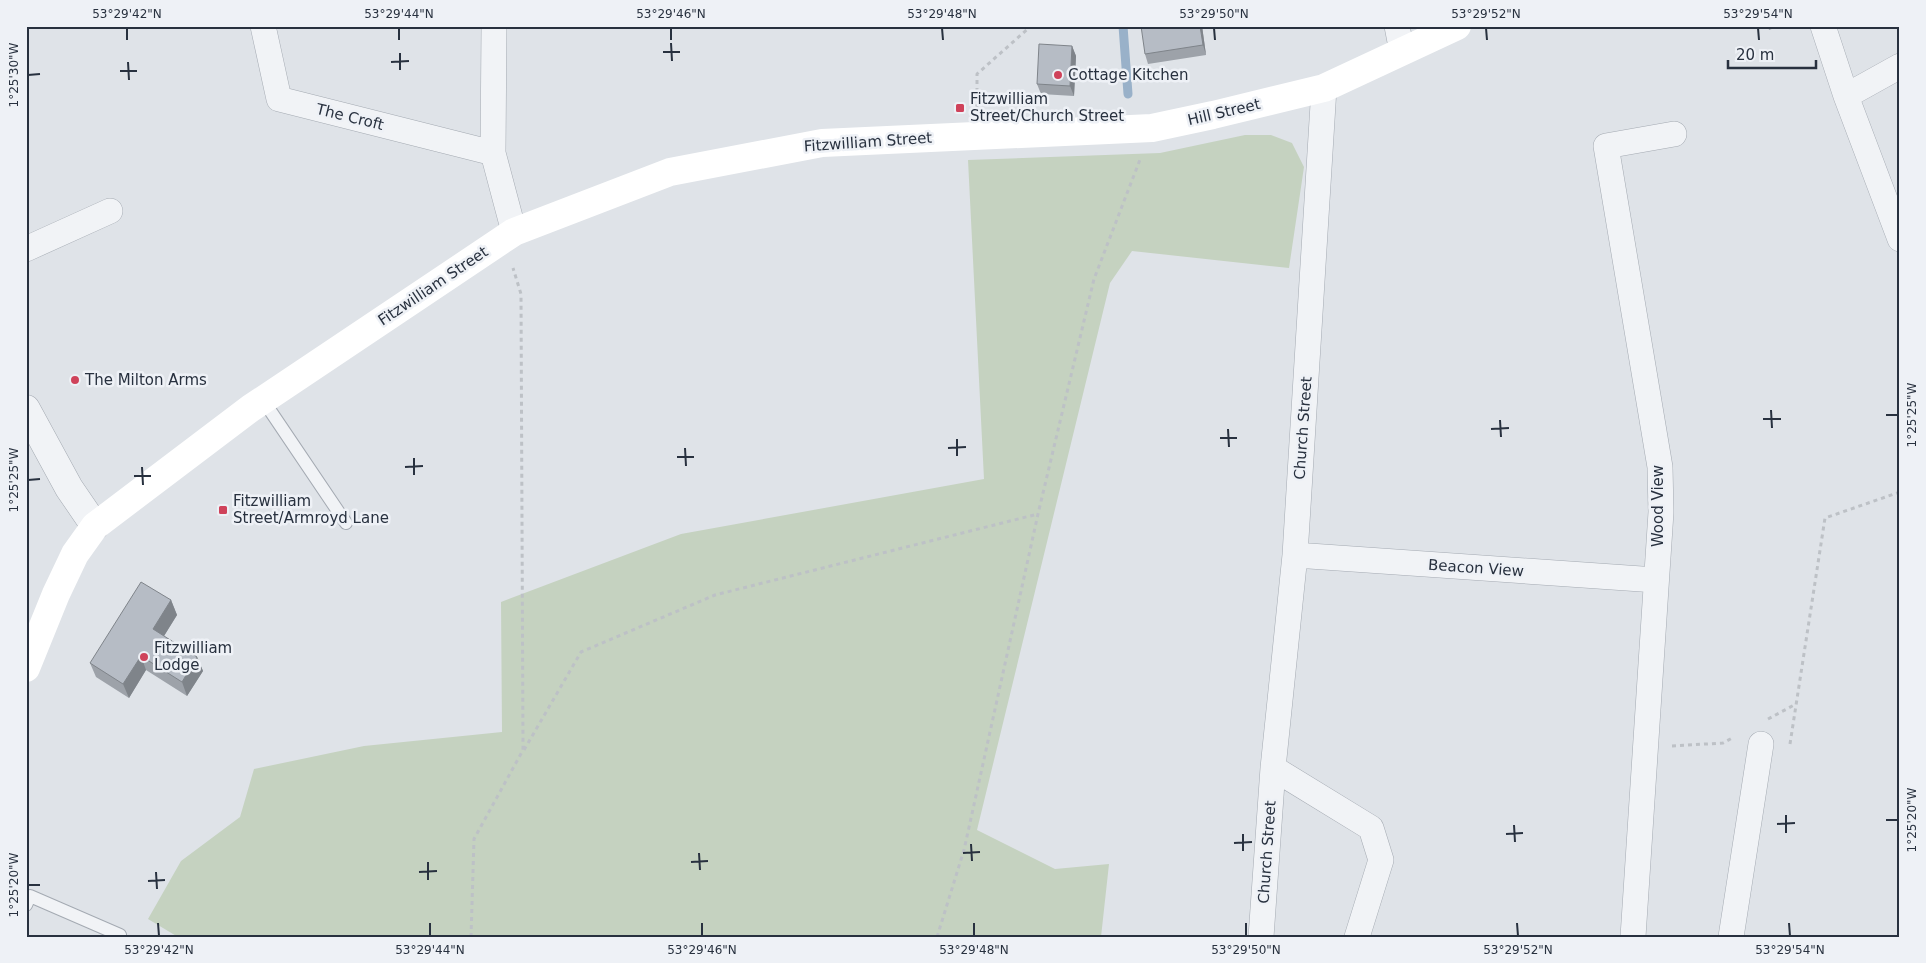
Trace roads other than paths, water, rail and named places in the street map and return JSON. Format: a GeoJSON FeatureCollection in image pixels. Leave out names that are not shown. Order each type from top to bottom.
{"type":"FeatureCollection","features":[{"type":"Feature","properties":{"kind":"main road","name":"Hill Street"},"geometry":{"type":"LineString","coordinates":[[977,136],[1152,128],[1324,88],[1399,39],[1457,26]]}},
{"type":"Feature","properties":{"kind":"main road","name":"Fitzwilliam Street"},"geometry":{"type":"LineString","coordinates":[[26,668],[56,594],[75,554],[95,526],[263,400],[509,235],[670,172],[822,142],[977,136]]}},
{"type":"Feature","properties":{"kind":"street","name":"The Croft"},"geometry":{"type":"LineString","coordinates":[[263,26],[279,99],[493,154]]}},
{"type":"Feature","properties":{"kind":"street"},"geometry":{"type":"LineString","coordinates":[[494,26],[493,154],[509,235]]}},
{"type":"Feature","properties":{"kind":"street"},"geometry":{"type":"LineString","coordinates":[[1823,26],[1846,96],[1900,239]]}},
{"type":"Feature","properties":{"kind":"street"},"geometry":{"type":"LineString","coordinates":[[1846,96],[1900,66]]}},
{"type":"Feature","properties":{"kind":"street","name":"Church Street"},"geometry":{"type":"LineString","coordinates":[[1261,937],[1273,768],[1295,555],[1324,88]]}},
{"type":"Feature","properties":{"kind":"street","name":"Wood View"},"geometry":{"type":"LineString","coordinates":[[1633,937],[1661,512],[1660,467],[1606,146],[1674,134]]}},
{"type":"Feature","properties":{"kind":"street"},"geometry":{"type":"LineString","coordinates":[[26,249],[110,212]]}},
{"type":"Feature","properties":{"kind":"street"},"geometry":{"type":"LineString","coordinates":[[26,409],[69,488],[95,526]]}},
{"type":"Feature","properties":{"kind":"street","name":"Beacon View"},"geometry":{"type":"LineString","coordinates":[[1295,555],[1656,580]]}},
{"type":"Feature","properties":{"kind":"street"},"geometry":{"type":"LineString","coordinates":[[1731,937],[1755,733]]}},
{"type":"Feature","properties":{"kind":"street"},"geometry":{"type":"LineString","coordinates":[[1273,768],[1371,828],[1381,860],[1357,937]]}},
{"type":"Feature","properties":{"kind":"lane"},"geometry":{"type":"LineString","coordinates":[[263,400],[346,522]]}},
{"type":"Feature","properties":{"kind":"lane"},"geometry":{"type":"LineString","coordinates":[[26,905],[30,896],[120,935]]}},
{"type":"Feature","properties":{"kind":"waterway"},"geometry":{"type":"LineString","coordinates":[[1123,26],[1128,94]]}},
{"type":"Feature","properties":{"kind":"place","name":"Cottage Kitchen"},"geometry":{"type":"Point","coordinates":[1058,75]}},
{"type":"Feature","properties":{"kind":"place","name":"Fitzwilliam Street/Church Street"},"geometry":{"type":"Point","coordinates":[960,108]}},
{"type":"Feature","properties":{"kind":"place","name":"The Milton Arms"},"geometry":{"type":"Point","coordinates":[75,380]}},
{"type":"Feature","properties":{"kind":"place","name":"Fitzwilliam Street/Armroyd Lane"},"geometry":{"type":"Point","coordinates":[223,510]}},
{"type":"Feature","properties":{"kind":"place","name":"Fitzwilliam Lodge"},"geometry":{"type":"Point","coordinates":[144,657]}}]}
